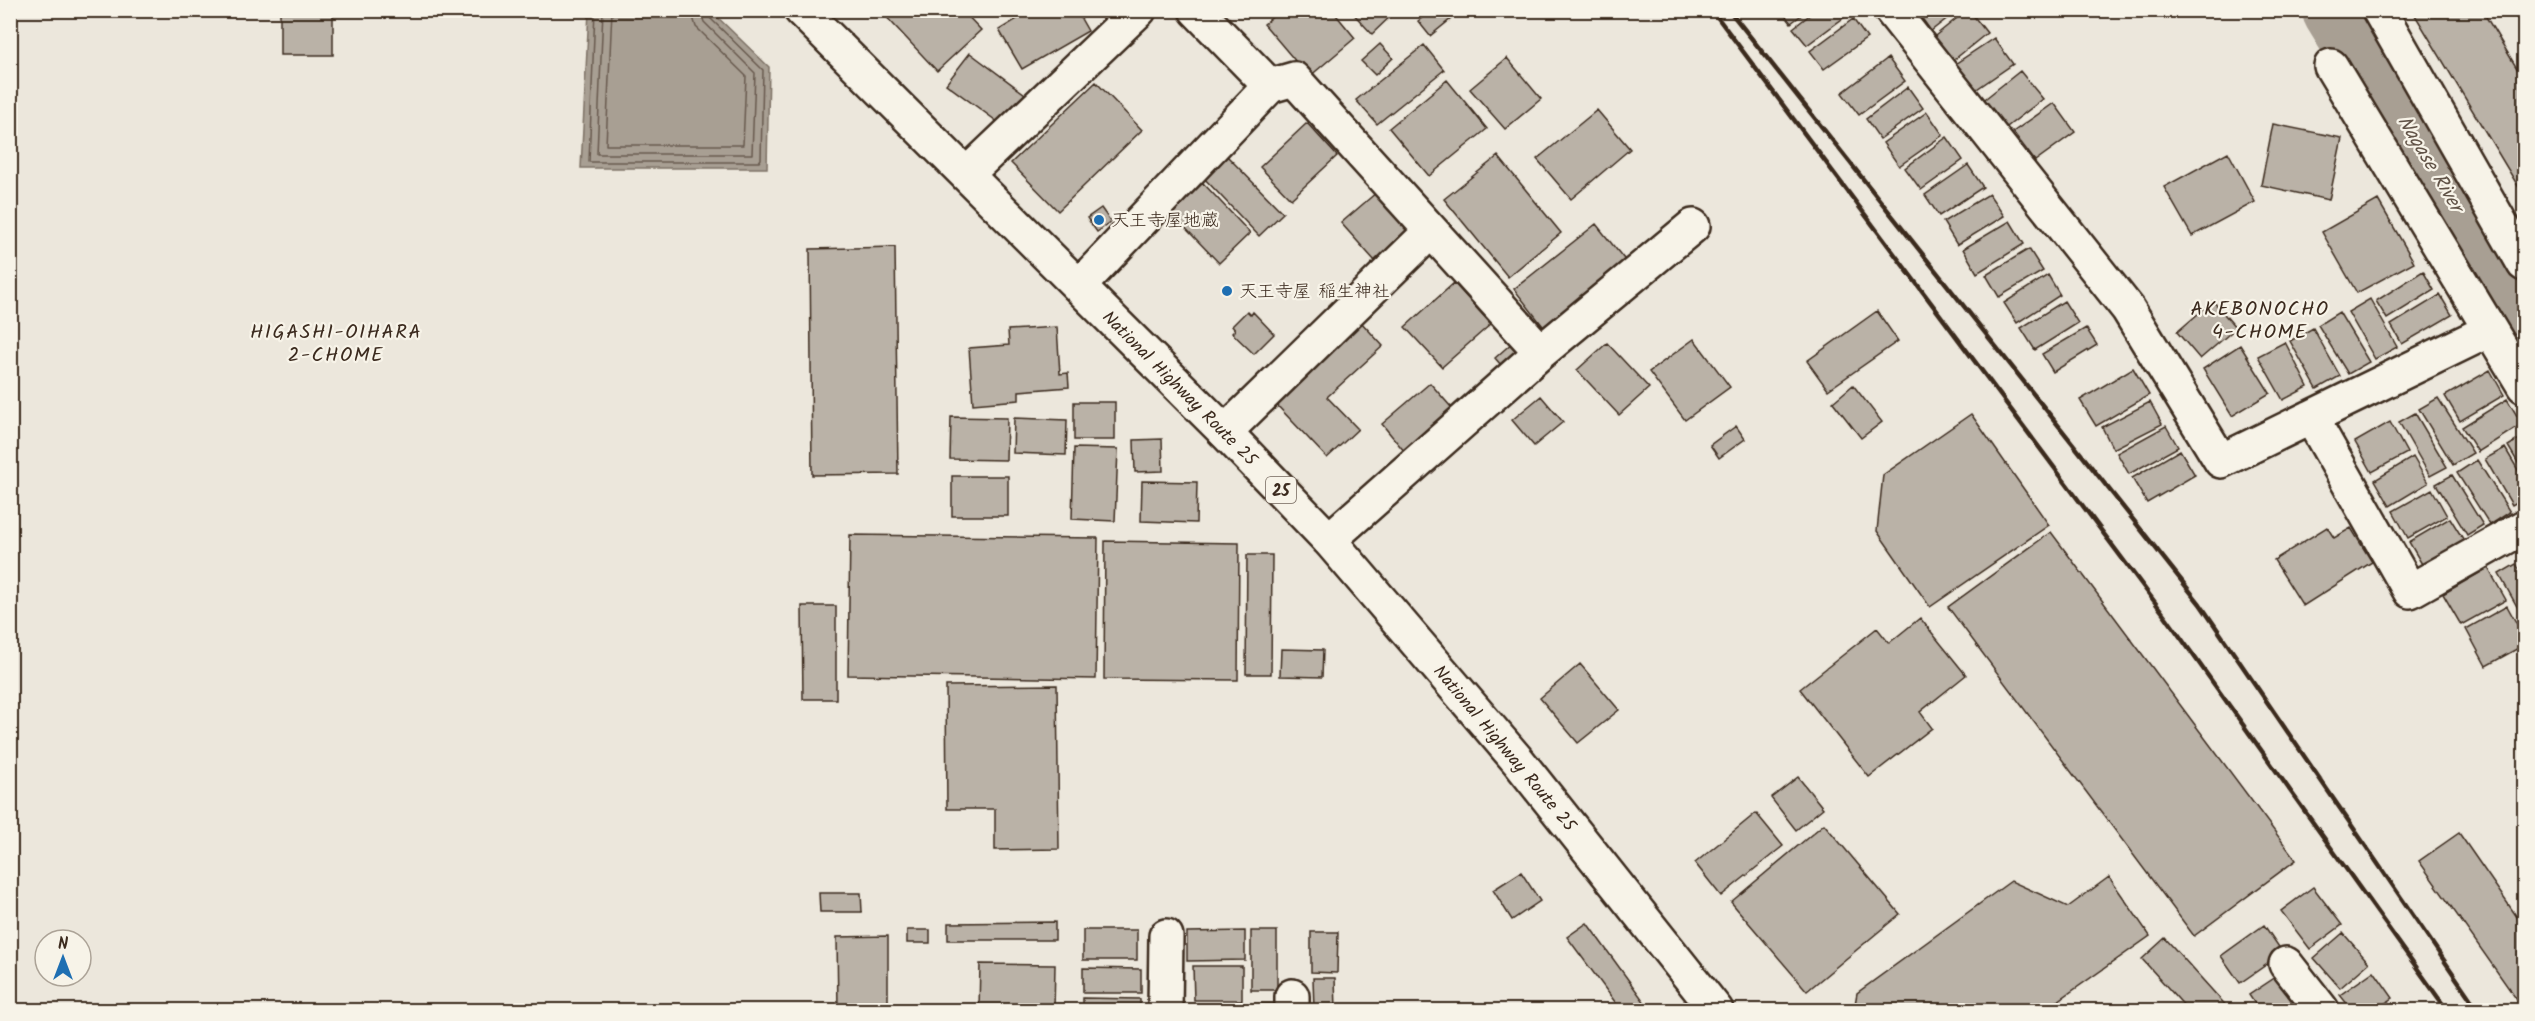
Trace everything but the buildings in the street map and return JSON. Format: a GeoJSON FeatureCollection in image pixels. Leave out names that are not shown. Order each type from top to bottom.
{"type":"FeatureCollection","features":[{"type":"Feature","properties":{"kind":"main road","name":"National Highway Route 25"},"geometry":{"type":"LineString","coordinates":[[801,10],[1225,432],[1329,540],[1519,762],[1716,1011]]}},
{"type":"Feature","properties":{"kind":"main road"},"geometry":{"type":"LineString","coordinates":[[967,174],[1138,10]]}},
{"type":"Feature","properties":{"kind":"main road"},"geometry":{"type":"LineString","coordinates":[[1196,10],[1270,86]]}},
{"type":"Feature","properties":{"kind":"main road"},"geometry":{"type":"LineString","coordinates":[[1891,10],[2128,309],[2221,461],[2490,330]]}},
{"type":"Feature","properties":{"kind":"main road"},"geometry":{"type":"LineString","coordinates":[[2379,10],[2524,264]]}},
{"type":"Feature","properties":{"kind":"main road"},"geometry":{"type":"LineString","coordinates":[[2331,66],[2524,386]]}},
{"type":"Feature","properties":{"kind":"main road"},"geometry":{"type":"LineString","coordinates":[[1078,286],[1270,86],[1294,79],[1540,352]]}},
{"type":"Feature","properties":{"kind":"main road"},"geometry":{"type":"LineString","coordinates":[[1329,540],[1540,352],[1693,226]]}},
{"type":"Feature","properties":{"kind":"main road"},"geometry":{"type":"LineString","coordinates":[[1225,432],[1431,231]]}},
{"type":"Feature","properties":{"kind":"main road"},"geometry":{"type":"LineString","coordinates":[[2312,417],[2410,591],[2524,526]]}},
{"type":"Feature","properties":{"kind":"main road"},"geometry":{"type":"LineString","coordinates":[[1165,1011],[1166,936]]}},
{"type":"Feature","properties":{"kind":"main road"},"geometry":{"type":"LineString","coordinates":[[2286,964],[2322,1011]]}},
{"type":"Feature","properties":{"kind":"water"},"geometry":{"type":"Polygon","coordinates":[[[589,11],[711,11],[769,67],[767,168],[581,168],[589,11]]]}},
{"type":"Feature","properties":{"kind":"waterway","name":"Nagase River"},"geometry":{"type":"LineString","coordinates":[[2337,10],[2524,316]]}},
{"type":"Feature","properties":{"kind":"railway"},"geometry":{"type":"LineString","coordinates":[[1712,10],[2166,617],[2447,1010]]}},
{"type":"Feature","properties":{"kind":"railway"},"geometry":{"type":"LineString","coordinates":[[1729,10],[2200,604],[2478,1010]]}},
{"type":"Feature","properties":{"kind":"place","name":"天王寺屋地蔵"},"geometry":{"type":"Point","coordinates":[1099,220]}},
{"type":"Feature","properties":{"kind":"place","name":"天王寺屋 稲生神社"},"geometry":{"type":"Point","coordinates":[1227,291]}},
{"type":"Feature","properties":{"kind":"district","name":"AKEBONOCHO 4-CHOME"},"geometry":{"type":"Point","coordinates":[2260,320]}},
{"type":"Feature","properties":{"kind":"district","name":"HIGASHI-OIHARA 2-CHOME"},"geometry":{"type":"Point","coordinates":[336,342]}}]}
